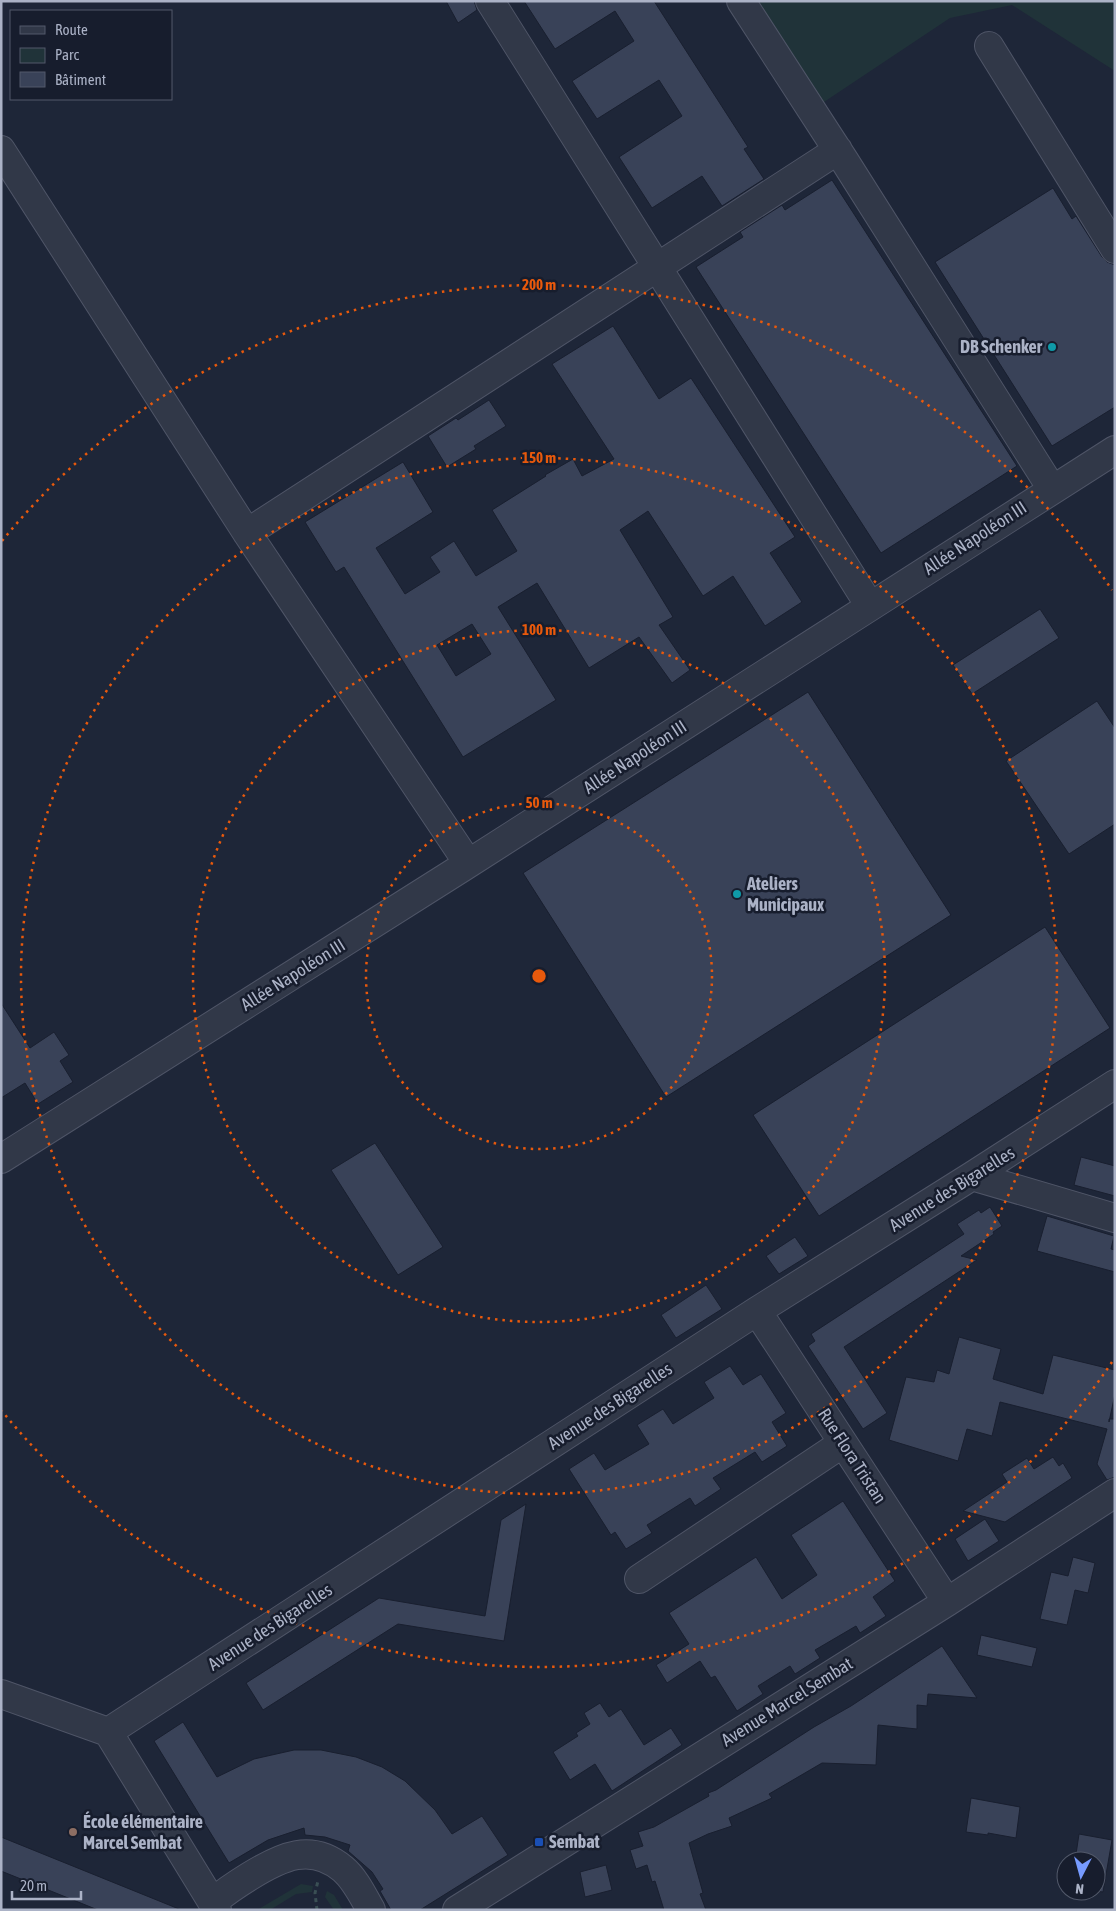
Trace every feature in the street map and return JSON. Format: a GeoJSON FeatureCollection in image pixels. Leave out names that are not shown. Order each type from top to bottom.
{"type":"FeatureCollection","features":[{"type":"Feature","properties":{"kind":"street"},"geometry":{"type":"LineString","coordinates":[[490,1],[870,606]]}},
{"type":"Feature","properties":{"kind":"street"},"geometry":{"type":"LineString","coordinates":[[741,1],[838,150],[1052,489]]}},
{"type":"Feature","properties":{"kind":"street"},"geometry":{"type":"LineString","coordinates":[[989,46],[1115,249]]}},
{"type":"Feature","properties":{"kind":"street"},"geometry":{"type":"LineString","coordinates":[[1,150],[248,534],[468,864]]}},
{"type":"Feature","properties":{"kind":"street"},"geometry":{"type":"LineString","coordinates":[[248,534],[838,150]]}},
{"type":"Feature","properties":{"kind":"street","name":"Allée Napoléon III"},"geometry":{"type":"LineString","coordinates":[[1,1159],[468,864],[1115,450]]}},
{"type":"Feature","properties":{"kind":"street","name":"Avenue des Bigarelles"},"geometry":{"type":"LineString","coordinates":[[108,1732],[757,1311],[1115,1084]]}},
{"type":"Feature","properties":{"kind":"street"},"geometry":{"type":"LineString","coordinates":[[972,1176],[1115,1218]]}},
{"type":"Feature","properties":{"kind":"street","name":"Rue Flora Tristan"},"geometry":{"type":"LineString","coordinates":[[757,1311],[947,1602]]}},
{"type":"Feature","properties":{"kind":"street"},"geometry":{"type":"LineString","coordinates":[[639,1579],[843,1443]]}},
{"type":"Feature","properties":{"kind":"street","name":"Avenue Marcel Sembat"},"geometry":{"type":"LineString","coordinates":[[458,1910],[947,1602],[1115,1493]]}},
{"type":"Feature","properties":{"kind":"street"},"geometry":{"type":"LineString","coordinates":[[1,1694],[108,1732],[215,1906],[226,1891],[275,1860],[296,1854],[319,1856],[332,1861],[344,1870],[371,1910]]}},
{"type":"Feature","properties":{"kind":"path"},"geometry":{"type":"LineString","coordinates":[[317,1886],[315,1893],[317,1910]]}},
{"type":"Feature","properties":{"kind":"green space"},"geometry":{"type":"Polygon","coordinates":[[[741,1],[1115,1],[1115,71],[1012,5],[950,18],[812,110],[741,1]]]}},
{"type":"Feature","properties":{"kind":"green space"},"geometry":{"type":"Polygon","coordinates":[[[301,1884],[313,1886],[312,1892],[296,1894],[270,1910],[257,1910],[301,1884]]]}},
{"type":"Feature","properties":{"kind":"green space"},"geometry":{"type":"Polygon","coordinates":[[[327,1891],[334,1895],[343,1910],[334,1910],[325,1897],[327,1891]]]}},
{"type":"Feature","properties":{"kind":"building"},"geometry":{"type":"Polygon","coordinates":[[[446,1],[474,1],[477,10],[458,23],[446,1]]]}},
{"type":"Feature","properties":{"kind":"building"},"geometry":{"type":"Polygon","coordinates":[[[524,1],[654,1],[748,147],[744,149],[764,179],[722,206],[702,176],[652,208],[619,157],[682,116],[659,80],[597,119],[572,81],[634,41],[615,11],[555,49],[524,1]]]}},
{"type":"Feature","properties":{"kind":"building"},"geometry":{"type":"Polygon","coordinates":[[[832,180],[1017,466],[881,553],[696,267],[743,237],[740,232],[782,205],[785,210],[832,180]]]}},
{"type":"Feature","properties":{"kind":"building","name":"DB Schenker"},"geometry":{"type":"Polygon","coordinates":[[[1053,188],[1072,219],[1076,216],[1102,257],[1107,262],[1115,265],[1115,407],[1052,446],[935,262],[1053,188]]]}},
{"type":"Feature","properties":{"kind":"building"},"geometry":{"type":"Polygon","coordinates":[[[613,326],[659,399],[691,378],[795,537],[770,553],[802,602],[765,626],[733,576],[703,596],[648,511],[620,530],[673,617],[659,625],[690,670],[672,683],[639,637],[589,668],[537,583],[498,607],[556,700],[463,757],[344,567],[336,572],[305,522],[403,462],[433,512],[376,548],[405,594],[440,572],[430,557],[454,541],[476,576],[517,551],[492,510],[573,459],[582,476],[614,459],[552,364],[613,326]],[[472,624],[437,645],[456,676],[491,654],[472,624]]]}},
{"type":"Feature","properties":{"kind":"building"},"geometry":{"type":"Polygon","coordinates":[[[489,400],[506,426],[474,446],[476,449],[447,467],[428,436],[489,400]]]}},
{"type":"Feature","properties":{"kind":"building"},"geometry":{"type":"Polygon","coordinates":[[[1040,609],[1059,638],[972,694],[953,665],[1040,609]]]}},
{"type":"Feature","properties":{"kind":"building","name":"Ateliers Municipaux"},"geometry":{"type":"Polygon","coordinates":[[[808,692],[951,915],[666,1097],[523,873],[808,692]]]}},
{"type":"Feature","properties":{"kind":"building"},"geometry":{"type":"Polygon","coordinates":[[[1097,701],[1115,728],[1115,824],[1069,854],[1006,761],[1097,701]]]}},
{"type":"Feature","properties":{"kind":"building"},"geometry":{"type":"Polygon","coordinates":[[[1045,927],[1110,1028],[819,1216],[753,1115],[1045,927]]]}},
{"type":"Feature","properties":{"kind":"building"},"geometry":{"type":"Polygon","coordinates":[[[1,1003],[30,1048],[54,1032],[69,1055],[60,1061],[73,1082],[38,1104],[25,1083],[1,1098],[1,1003]]]}},
{"type":"Feature","properties":{"kind":"building"},"geometry":{"type":"Polygon","coordinates":[[[375,1143],[443,1247],[398,1275],[331,1170],[375,1143]]]}},
{"type":"Feature","properties":{"kind":"building"},"geometry":{"type":"Polygon","coordinates":[[[1081,1157],[1115,1166],[1115,1196],[1074,1185],[1081,1157]]]}},
{"type":"Feature","properties":{"kind":"building"},"geometry":{"type":"Polygon","coordinates":[[[990,1207],[1002,1226],[993,1232],[994,1234],[961,1256],[977,1260],[844,1347],[887,1413],[863,1429],[808,1346],[815,1341],[811,1334],[964,1234],[957,1224],[979,1210],[981,1213],[990,1207]]]}},
{"type":"Feature","properties":{"kind":"building"},"geometry":{"type":"Polygon","coordinates":[[[1047,1216],[1114,1236],[1111,1249],[1115,1250],[1115,1272],[1037,1251],[1047,1216]]]}},
{"type":"Feature","properties":{"kind":"building"},"geometry":{"type":"Polygon","coordinates":[[[795,1237],[808,1256],[779,1274],[766,1256],[795,1237]]]}},
{"type":"Feature","properties":{"kind":"building"},"geometry":{"type":"Polygon","coordinates":[[[706,1285],[722,1309],[676,1338],[661,1315],[706,1285]]]}},
{"type":"Feature","properties":{"kind":"building"},"geometry":{"type":"Polygon","coordinates":[[[959,1337],[1001,1349],[993,1379],[1043,1394],[1053,1355],[1115,1370],[1115,1394],[1110,1419],[1115,1419],[1115,1477],[1107,1480],[1097,1464],[1107,1429],[1000,1402],[992,1436],[967,1429],[958,1461],[889,1440],[906,1377],[934,1382],[937,1370],[949,1374],[959,1337]]]}},
{"type":"Feature","properties":{"kind":"building"},"geometry":{"type":"Polygon","coordinates":[[[730,1366],[743,1385],[761,1374],[786,1413],[772,1422],[787,1446],[762,1462],[755,1452],[713,1478],[721,1489],[695,1506],[690,1498],[647,1525],[652,1533],[626,1549],[615,1532],[611,1535],[569,1469],[594,1453],[605,1470],[649,1444],[637,1425],[663,1409],[673,1424],[714,1398],[704,1382],[730,1366]]]}},
{"type":"Feature","properties":{"kind":"building"},"geometry":{"type":"Polygon","coordinates":[[[1053,1457],[1059,1466],[1063,1463],[1072,1478],[1005,1522],[963,1511],[1007,1482],[1002,1474],[1027,1458],[1034,1469],[1053,1457]]]}},
{"type":"Feature","properties":{"kind":"building"},"geometry":{"type":"Polygon","coordinates":[[[843,1501],[895,1581],[873,1597],[886,1616],[860,1633],[856,1626],[815,1650],[820,1658],[795,1674],[790,1666],[758,1686],[763,1694],[737,1711],[715,1676],[711,1678],[700,1661],[667,1683],[656,1665],[689,1644],[669,1613],[756,1557],[782,1599],[817,1575],[791,1535],[843,1501]]]}},
{"type":"Feature","properties":{"kind":"building"},"geometry":{"type":"Polygon","coordinates":[[[526,1504],[504,1641],[398,1624],[263,1710],[246,1683],[379,1598],[485,1616],[501,1520],[526,1504]]]}},
{"type":"Feature","properties":{"kind":"building"},"geometry":{"type":"Polygon","coordinates":[[[985,1519],[999,1541],[968,1561],[955,1539],[985,1519]]]}},
{"type":"Feature","properties":{"kind":"building"},"geometry":{"type":"Polygon","coordinates":[[[1073,1557],[1095,1563],[1088,1593],[1075,1590],[1067,1625],[1040,1619],[1051,1572],[1068,1576],[1073,1557]]]}},
{"type":"Feature","properties":{"kind":"building"},"geometry":{"type":"Polygon","coordinates":[[[981,1635],[1037,1648],[1032,1667],[977,1655],[981,1635]]]}},
{"type":"Feature","properties":{"kind":"building"},"geometry":{"type":"Polygon","coordinates":[[[942,1646],[977,1698],[928,1694],[927,1706],[917,1705],[917,1729],[878,1725],[876,1765],[822,1763],[769,1794],[772,1798],[729,1818],[732,1826],[689,1843],[703,1893],[700,1894],[706,1910],[664,1910],[655,1881],[652,1882],[647,1865],[636,1869],[630,1850],[643,1846],[638,1832],[654,1827],[709,1796],[708,1793],[716,1790],[814,1727],[851,1706],[942,1646]]]}},
{"type":"Feature","properties":{"kind":"building"},"geometry":{"type":"Polygon","coordinates":[[[600,1703],[609,1717],[621,1709],[644,1745],[671,1728],[682,1745],[612,1791],[595,1764],[570,1780],[553,1752],[578,1736],[576,1733],[590,1724],[584,1713],[600,1703]]]}},
{"type":"Feature","properties":{"kind":"building"},"geometry":{"type":"Polygon","coordinates":[[[183,1722],[217,1777],[254,1759],[294,1750],[321,1750],[356,1757],[382,1767],[405,1781],[435,1810],[452,1834],[482,1816],[508,1855],[420,1910],[391,1910],[380,1891],[383,1889],[372,1872],[348,1851],[350,1845],[325,1837],[305,1835],[304,1828],[268,1840],[229,1863],[154,1741],[183,1722]]]}},
{"type":"Feature","properties":{"kind":"building"},"geometry":{"type":"Polygon","coordinates":[[[971,1798],[1020,1807],[1016,1838],[988,1833],[988,1835],[966,1832],[971,1798]]]}},
{"type":"Feature","properties":{"kind":"building"},"geometry":{"type":"Polygon","coordinates":[[[1079,1834],[1112,1840],[1106,1875],[1106,1851],[1076,1851],[1079,1834]]]}},
{"type":"Feature","properties":{"kind":"building"},"geometry":{"type":"Polygon","coordinates":[[[1,1837],[179,1909],[98,1910],[1,1871],[1,1837]]]}},
{"type":"Feature","properties":{"kind":"building"},"geometry":{"type":"Polygon","coordinates":[[[606,1865],[612,1890],[585,1897],[580,1872],[606,1865]]]}},
{"type":"Feature","properties":{"kind":"place","name":"DB Schenker"},"geometry":{"type":"Point","coordinates":[1052,347]}},
{"type":"Feature","properties":{"kind":"place","name":"Ateliers Municipaux"},"geometry":{"type":"Point","coordinates":[737,894]}},
{"type":"Feature","properties":{"kind":"place","name":"École élémentaire Marcel Sembat"},"geometry":{"type":"Point","coordinates":[73,1832]}},
{"type":"Feature","properties":{"kind":"place","name":"Sembat"},"geometry":{"type":"Point","coordinates":[539,1842]}}]}
